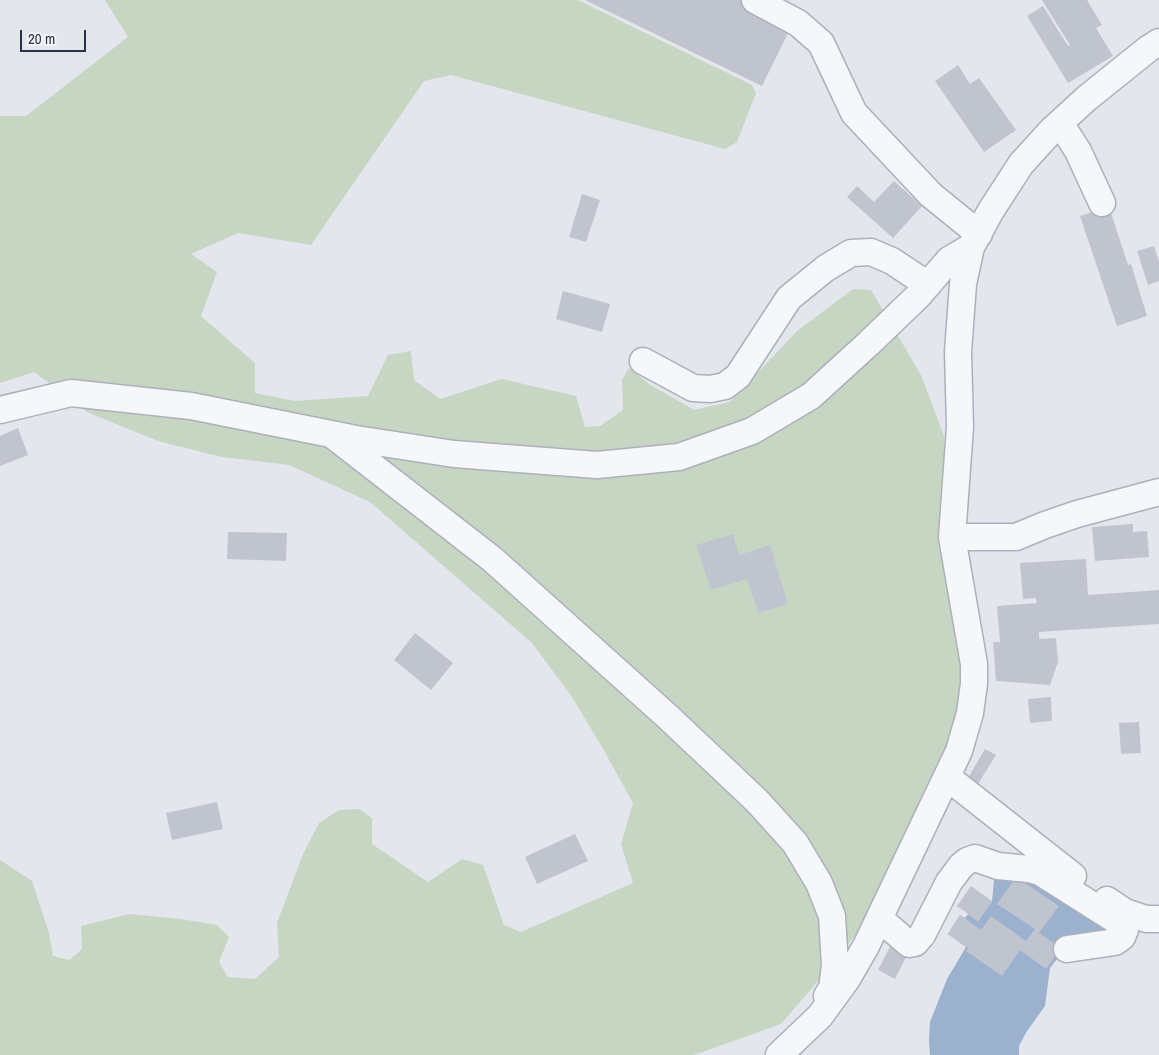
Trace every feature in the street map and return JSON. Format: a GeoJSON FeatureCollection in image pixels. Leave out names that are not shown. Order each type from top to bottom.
{"type":"FeatureCollection","features":[{"type":"Feature","properties":{"kind":"street"},"geometry":{"type":"LineString","coordinates":[[755,0],[798,23],[821,43],[854,113],[975,241]]}},
{"type":"Feature","properties":{"kind":"street"},"geometry":{"type":"LineString","coordinates":[[779,1055],[820,1016],[842,986],[866,946],[948,777],[959,751],[970,713],[974,684],[974,664],[952,537],[960,427],[958,352],[963,284],[975,241],[990,212],[1021,164],[1087,98],[1159,42]]}},
{"type":"Feature","properties":{"kind":"street"},"geometry":{"type":"LineString","coordinates":[[1060,123],[1078,151],[1102,203]]}},
{"type":"Feature","properties":{"kind":"street"},"geometry":{"type":"LineString","coordinates":[[0,410],[71,393],[191,406],[332,435],[454,454],[597,465],[679,457],[752,431],[811,396],[868,344],[928,285],[949,260],[975,241]]}},
{"type":"Feature","properties":{"kind":"street"},"geometry":{"type":"LineString","coordinates":[[643,362],[693,388],[710,389],[725,386],[738,376],[789,298],[826,268],[851,253],[871,252],[892,261],[928,285]]}},
{"type":"Feature","properties":{"kind":"street"},"geometry":{"type":"LineString","coordinates":[[332,435],[492,559],[675,723],[757,801],[795,843],[820,882],[832,916],[835,966],[832,988],[809,1025],[770,1055]]}},
{"type":"Feature","properties":{"kind":"street"},"geometry":{"type":"LineString","coordinates":[[952,537],[1016,537],[1077,514],[1159,492]]}},
{"type":"Feature","properties":{"kind":"street"},"geometry":{"type":"LineString","coordinates":[[948,777],[1080,882],[1125,912],[1146,918],[1159,919]]}},
{"type":"Feature","properties":{"kind":"street"},"geometry":{"type":"LineString","coordinates":[[880,919],[909,944],[915,943],[922,935],[949,882],[961,866],[974,858],[998,866],[1040,872],[1122,924],[1125,930],[1122,937],[1115,942],[1067,949]]}},
{"type":"Feature","properties":{"kind":"green space"},"geometry":{"type":"Polygon","coordinates":[[[105,0],[578,0],[752,85],[756,93],[737,142],[725,149],[451,75],[424,81],[311,245],[238,233],[191,254],[217,272],[201,316],[255,363],[255,393],[295,401],[368,396],[388,355],[411,351],[414,380],[440,399],[502,379],[576,396],[585,427],[600,426],[623,410],[622,380],[629,368],[649,384],[694,410],[730,402],[797,331],[853,289],[871,290],[921,375],[944,436],[945,536],[962,660],[959,700],[949,753],[879,905],[825,973],[781,1024],[694,1055],[0,1055],[0,860],[32,881],[49,933],[53,956],[69,960],[82,949],[81,926],[130,914],[181,919],[217,925],[229,937],[219,962],[228,977],[255,979],[279,957],[277,923],[303,854],[319,823],[339,810],[359,809],[372,818],[372,844],[428,882],[462,859],[483,865],[504,925],[521,932],[633,883],[621,844],[633,803],[572,697],[532,643],[370,502],[289,465],[222,457],[158,441],[89,413],[34,372],[0,383],[0,116],[26,116],[128,37],[105,0]]]}},
{"type":"Feature","properties":{"kind":"water"},"geometry":{"type":"Polygon","coordinates":[[[1035,872],[1121,933],[1067,946],[1050,968],[1045,1006],[1019,1046],[1019,1055],[930,1055],[930,1022],[947,979],[966,947],[948,934],[960,915],[965,918],[968,914],[978,921],[992,901],[994,880],[997,873],[1035,872]]]}},
{"type":"Feature","properties":{"kind":"building"},"geometry":{"type":"Polygon","coordinates":[[[585,0],[740,0],[792,25],[762,86],[585,0]]]}},
{"type":"Feature","properties":{"kind":"building"},"geometry":{"type":"Polygon","coordinates":[[[1042,0],[1087,0],[1102,25],[1096,28],[1113,56],[1068,83],[1027,16],[1043,6],[1068,46],[1070,45],[1042,0]]]}},
{"type":"Feature","properties":{"kind":"building"},"geometry":{"type":"Polygon","coordinates":[[[958,65],[970,84],[979,78],[1016,130],[984,152],[935,81],[958,65]]]}},
{"type":"Feature","properties":{"kind":"building"},"geometry":{"type":"Polygon","coordinates":[[[894,181],[922,206],[893,238],[847,197],[857,186],[874,202],[894,181]]]}},
{"type":"Feature","properties":{"kind":"building"},"geometry":{"type":"Polygon","coordinates":[[[582,194],[600,200],[586,242],[569,237],[582,194]]]}},
{"type":"Feature","properties":{"kind":"building"},"geometry":{"type":"Polygon","coordinates":[[[1109,207],[1128,265],[1131,264],[1147,316],[1117,326],[1080,216],[1109,207]]]}},
{"type":"Feature","properties":{"kind":"building"},"geometry":{"type":"Polygon","coordinates":[[[1154,246],[1159,262],[1159,281],[1148,285],[1137,251],[1154,246]]]}},
{"type":"Feature","properties":{"kind":"building"},"geometry":{"type":"Polygon","coordinates":[[[563,291],[610,304],[602,332],[556,319],[563,291]]]}},
{"type":"Feature","properties":{"kind":"building"},"geometry":{"type":"Polygon","coordinates":[[[18,428],[28,455],[0,466],[0,436],[18,428]]]}},
{"type":"Feature","properties":{"kind":"building"},"geometry":{"type":"Polygon","coordinates":[[[1133,524],[1133,532],[1147,531],[1149,557],[1095,561],[1092,527],[1133,524]]]}},
{"type":"Feature","properties":{"kind":"building"},"geometry":{"type":"Polygon","coordinates":[[[228,532],[287,533],[286,561],[227,559],[228,532]]]}},
{"type":"Feature","properties":{"kind":"building"},"geometry":{"type":"Polygon","coordinates":[[[733,534],[739,555],[770,545],[788,604],[758,613],[747,579],[711,590],[696,545],[733,534]]]}},
{"type":"Feature","properties":{"kind":"building"},"geometry":{"type":"Polygon","coordinates":[[[1086,559],[1088,595],[1159,590],[1159,624],[1039,632],[1039,639],[1056,638],[1058,662],[1050,685],[996,681],[993,642],[1000,642],[997,606],[1037,603],[1036,598],[1023,599],[1020,563],[1086,559]]]}},
{"type":"Feature","properties":{"kind":"building"},"geometry":{"type":"Polygon","coordinates":[[[415,633],[453,663],[431,690],[394,660],[415,633]]]}},
{"type":"Feature","properties":{"kind":"building"},"geometry":{"type":"Polygon","coordinates":[[[1051,697],[1052,721],[1030,723],[1028,699],[1051,697]]]}},
{"type":"Feature","properties":{"kind":"building"},"geometry":{"type":"Polygon","coordinates":[[[1139,722],[1141,753],[1121,754],[1119,723],[1139,722]]]}},
{"type":"Feature","properties":{"kind":"building"},"geometry":{"type":"Polygon","coordinates":[[[985,749],[996,755],[978,784],[968,778],[985,749]]]}},
{"type":"Feature","properties":{"kind":"building"},"geometry":{"type":"Polygon","coordinates":[[[217,802],[223,829],[172,840],[166,813],[217,802]]]}},
{"type":"Feature","properties":{"kind":"building"},"geometry":{"type":"Polygon","coordinates":[[[575,834],[588,861],[537,884],[525,857],[575,834]]]}},
{"type":"Feature","properties":{"kind":"building"},"geometry":{"type":"Polygon","coordinates":[[[1016,877],[1059,906],[1039,933],[1061,948],[1046,969],[1020,950],[1002,976],[966,951],[968,948],[948,934],[960,915],[981,930],[991,916],[1026,941],[1035,929],[997,904],[1016,877]]]}},
{"type":"Feature","properties":{"kind":"building"},"geometry":{"type":"Polygon","coordinates":[[[971,886],[992,901],[978,921],[957,906],[971,886]]]}},
{"type":"Feature","properties":{"kind":"building"},"geometry":{"type":"Polygon","coordinates":[[[894,939],[911,947],[895,979],[878,970],[894,939]]]}}]}
